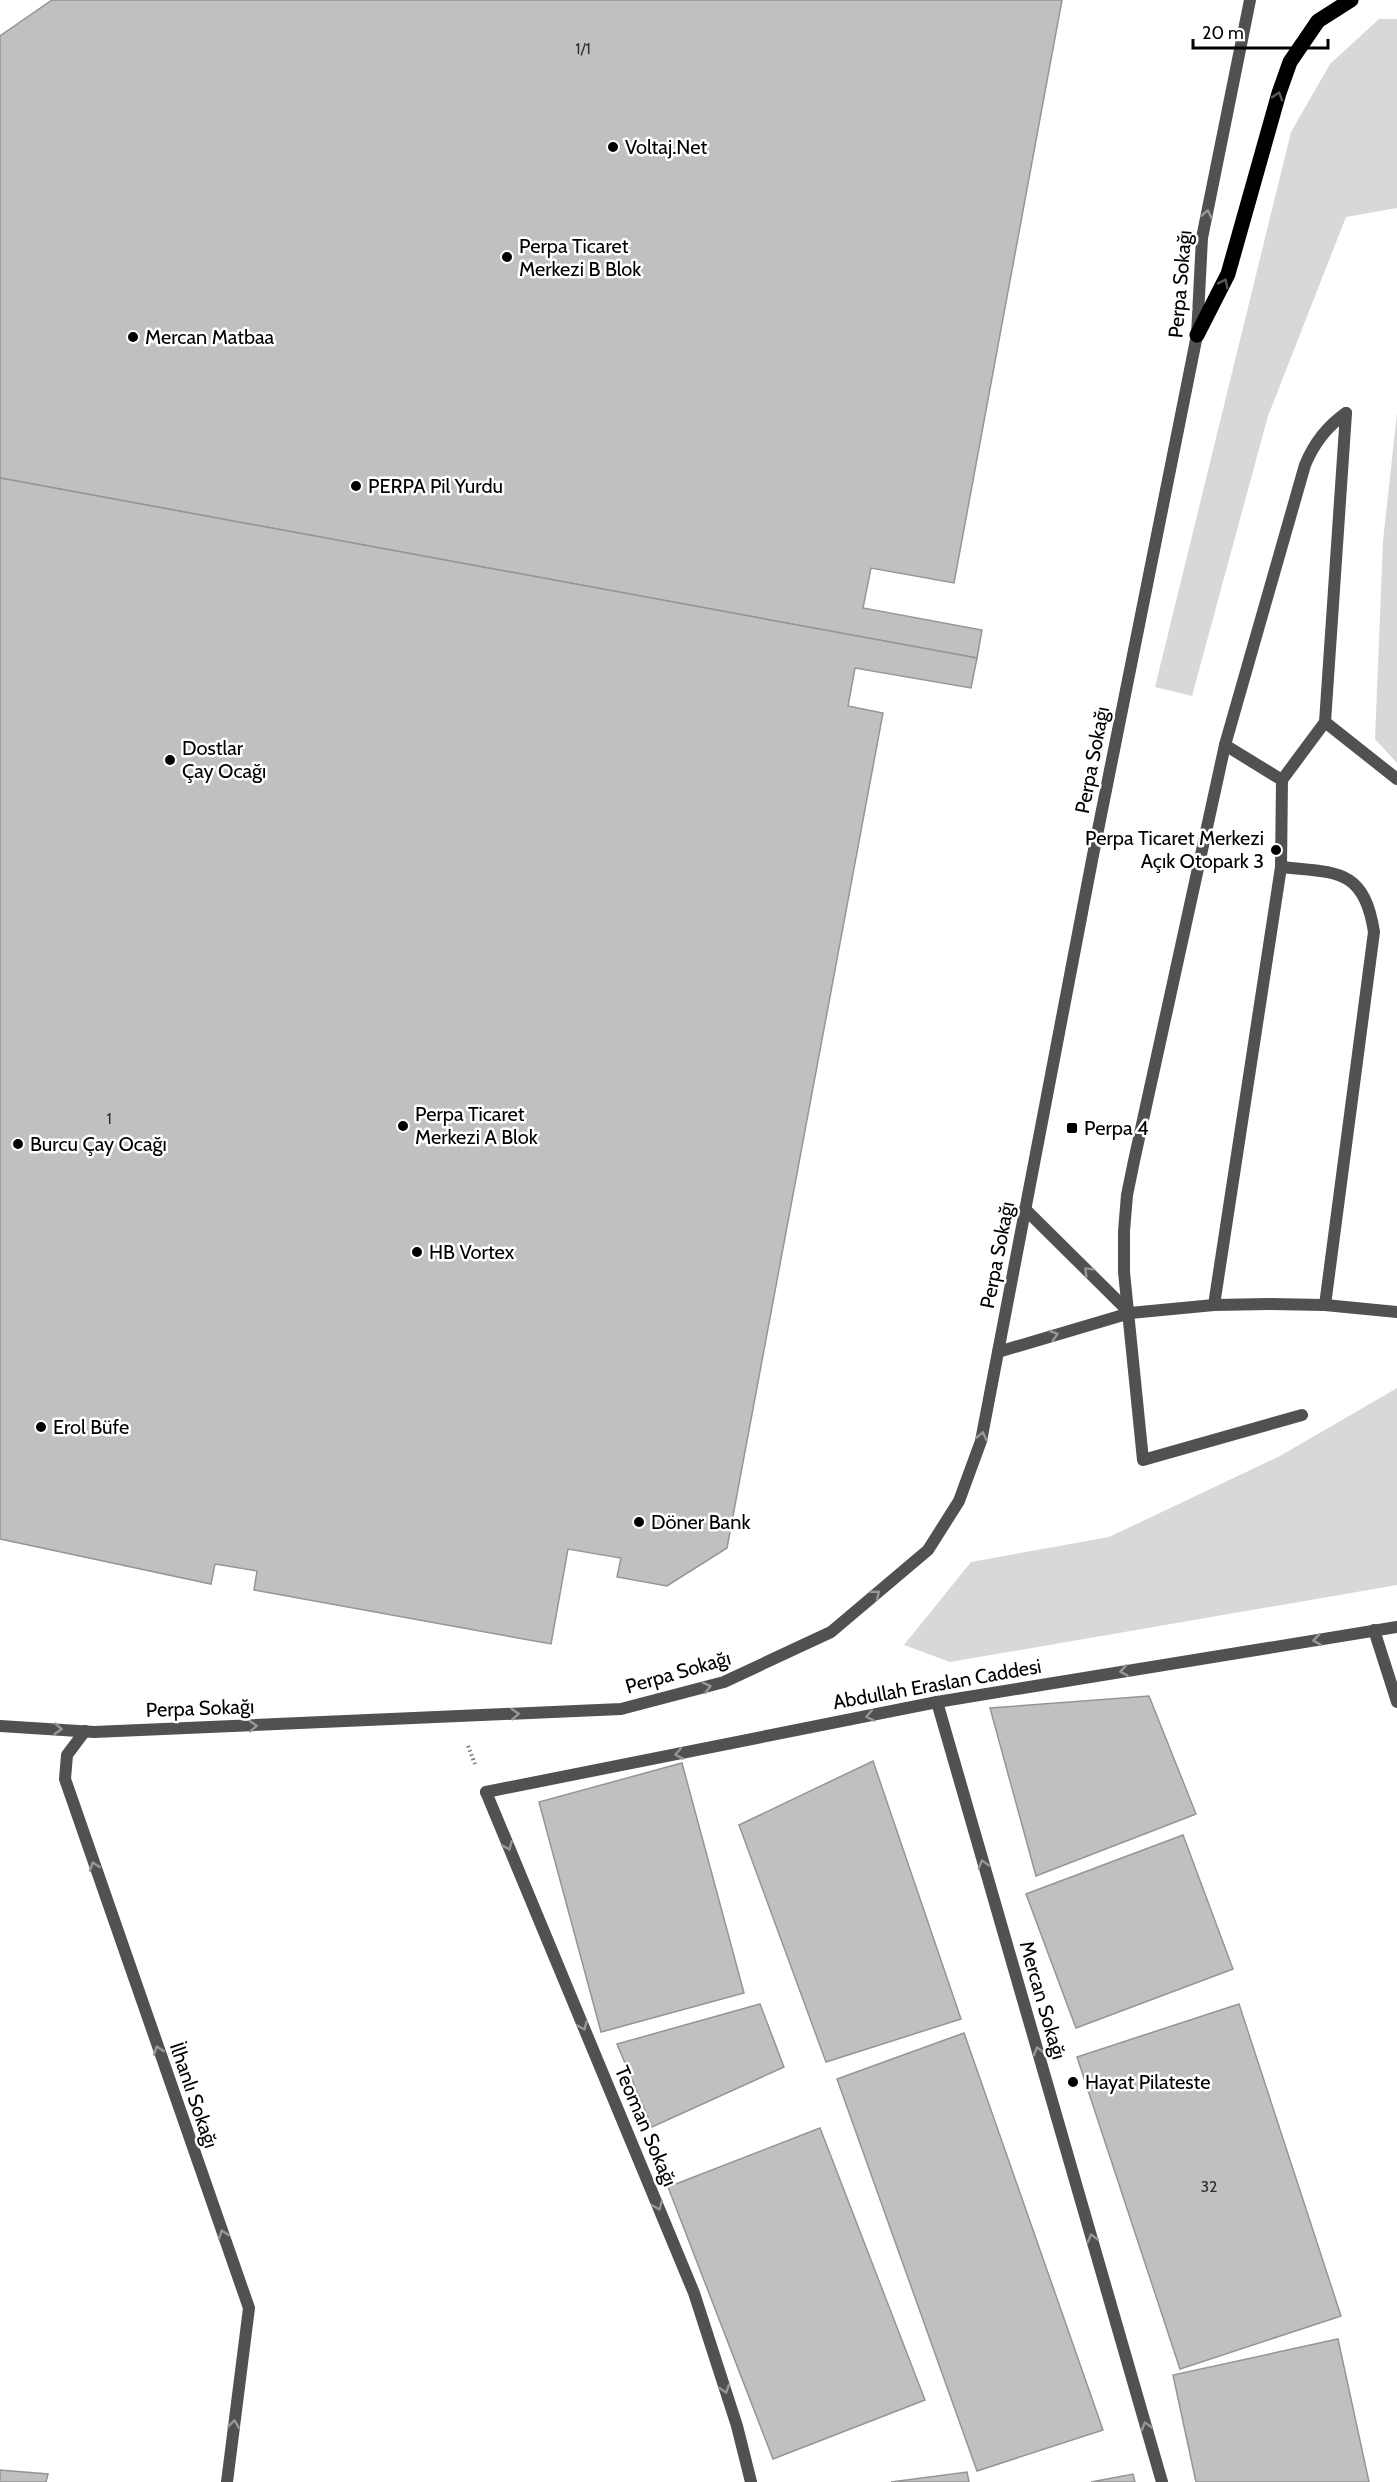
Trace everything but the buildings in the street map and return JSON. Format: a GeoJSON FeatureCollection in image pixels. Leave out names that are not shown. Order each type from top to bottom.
{"type":"FeatureCollection","features":[{"type":"Feature","properties":{"kind":"main road"},"geometry":{"type":"LineString","coordinates":[[1197,335],[1228,274],[1279,93],[1290,62],[1318,21],[1351,0]]}},
{"type":"Feature","properties":{"kind":"street","name":"Perpa Sokağı"},"geometry":{"type":"LineString","coordinates":[[0,1726],[85,1731],[621,1709],[724,1682],[831,1632],[928,1550],[959,1501],[981,1441],[1197,335],[1203,238],[1250,0]]}},
{"type":"Feature","properties":{"kind":"street"},"geometry":{"type":"LineString","coordinates":[[1214,1305],[1281,867],[1282,780],[1325,722],[1346,414],[1325,431],[1313,446],[1305,465],[1225,746],[1127,1195],[1124,1231],[1124,1272],[1130,1313],[1143,1460],[1302,1415]]}},
{"type":"Feature","properties":{"kind":"street"},"geometry":{"type":"LineString","coordinates":[[1325,722],[1397,779]]}},
{"type":"Feature","properties":{"kind":"street"},"geometry":{"type":"LineString","coordinates":[[1225,746],[1282,780]]}},
{"type":"Feature","properties":{"kind":"street"},"geometry":{"type":"LineString","coordinates":[[1281,867],[1340,873],[1364,896],[1371,913],[1374,932],[1324,1305]]}},
{"type":"Feature","properties":{"kind":"street"},"geometry":{"type":"LineString","coordinates":[[1025,1209],[1130,1313]]}},
{"type":"Feature","properties":{"kind":"street"},"geometry":{"type":"LineString","coordinates":[[998,1352],[1130,1313],[1214,1305],[1324,1305],[1397,1312]]}},
{"type":"Feature","properties":{"kind":"street","name":"Abdullah Eraslan Caddesi"},"geometry":{"type":"LineString","coordinates":[[486,1792],[937,1702],[1397,1627]]}},
{"type":"Feature","properties":{"kind":"street"},"geometry":{"type":"LineString","coordinates":[[1374,1630],[1397,1702]]}},
{"type":"Feature","properties":{"kind":"street","name":"Mercan Sokağı"},"geometry":{"type":"LineString","coordinates":[[937,1702],[1162,2482]]}},
{"type":"Feature","properties":{"kind":"street","name":"İlhanlı Sokağı"},"geometry":{"type":"LineString","coordinates":[[85,1731],[67,1755],[65,1779],[249,2308],[227,2482]]}},
{"type":"Feature","properties":{"kind":"street","name":"Teoman Sokağı"},"geometry":{"type":"LineString","coordinates":[[486,1792],[693,2293],[737,2426],[751,2482]]}},
{"type":"Feature","properties":{"kind":"path"},"geometry":{"type":"LineString","coordinates":[[456,1717],[486,1792]]}},
{"type":"Feature","properties":{"kind":"shaded area"},"geometry":{"type":"Polygon","coordinates":[[[1379,19],[1397,19],[1397,208],[1346,217],[1268,416],[1192,696],[1155,687],[1291,132],[1330,64],[1379,19]]]}},
{"type":"Feature","properties":{"kind":"shaded area"},"geometry":{"type":"Polygon","coordinates":[[[1397,413],[1397,763],[1375,739],[1383,541],[1397,413]]]}},
{"type":"Feature","properties":{"kind":"shaded area"},"geometry":{"type":"Polygon","coordinates":[[[1397,1388],[1397,1585],[950,1662],[904,1645],[971,1562],[1109,1537],[1280,1456],[1397,1388]]]}},
{"type":"Feature","properties":{"kind":"place","name":"Voltaj.Net"},"geometry":{"type":"Point","coordinates":[613,147]}},
{"type":"Feature","properties":{"kind":"place","name":"Perpa Ticaret Merkezi B Blok"},"geometry":{"type":"Point","coordinates":[507,257]}},
{"type":"Feature","properties":{"kind":"place","name":"Mercan Matbaa"},"geometry":{"type":"Point","coordinates":[133,337]}},
{"type":"Feature","properties":{"kind":"place","name":"PERPA Pil Yurdu"},"geometry":{"type":"Point","coordinates":[356,486]}},
{"type":"Feature","properties":{"kind":"place","name":"Dostlar Çay Ocağı"},"geometry":{"type":"Point","coordinates":[170,760]}},
{"type":"Feature","properties":{"kind":"place","name":"Perpa Ticaret Merkezi Açık Otopark 3"},"geometry":{"type":"Point","coordinates":[1276,850]}},
{"type":"Feature","properties":{"kind":"place","name":"Perpa Ticaret Merkezi A Blok"},"geometry":{"type":"Point","coordinates":[403,1126]}},
{"type":"Feature","properties":{"kind":"place","name":"Perpa 4"},"geometry":{"type":"Point","coordinates":[1072,1128]}},
{"type":"Feature","properties":{"kind":"place","name":"Burcu Çay Ocağı"},"geometry":{"type":"Point","coordinates":[18,1144]}},
{"type":"Feature","properties":{"kind":"place","name":"HB Vortex"},"geometry":{"type":"Point","coordinates":[417,1252]}},
{"type":"Feature","properties":{"kind":"place","name":"Erol Büfe"},"geometry":{"type":"Point","coordinates":[41,1427]}},
{"type":"Feature","properties":{"kind":"place","name":"Döner Bank"},"geometry":{"type":"Point","coordinates":[639,1522]}},
{"type":"Feature","properties":{"kind":"place","name":"Hayat Pilateste"},"geometry":{"type":"Point","coordinates":[1073,2082]}}]}
